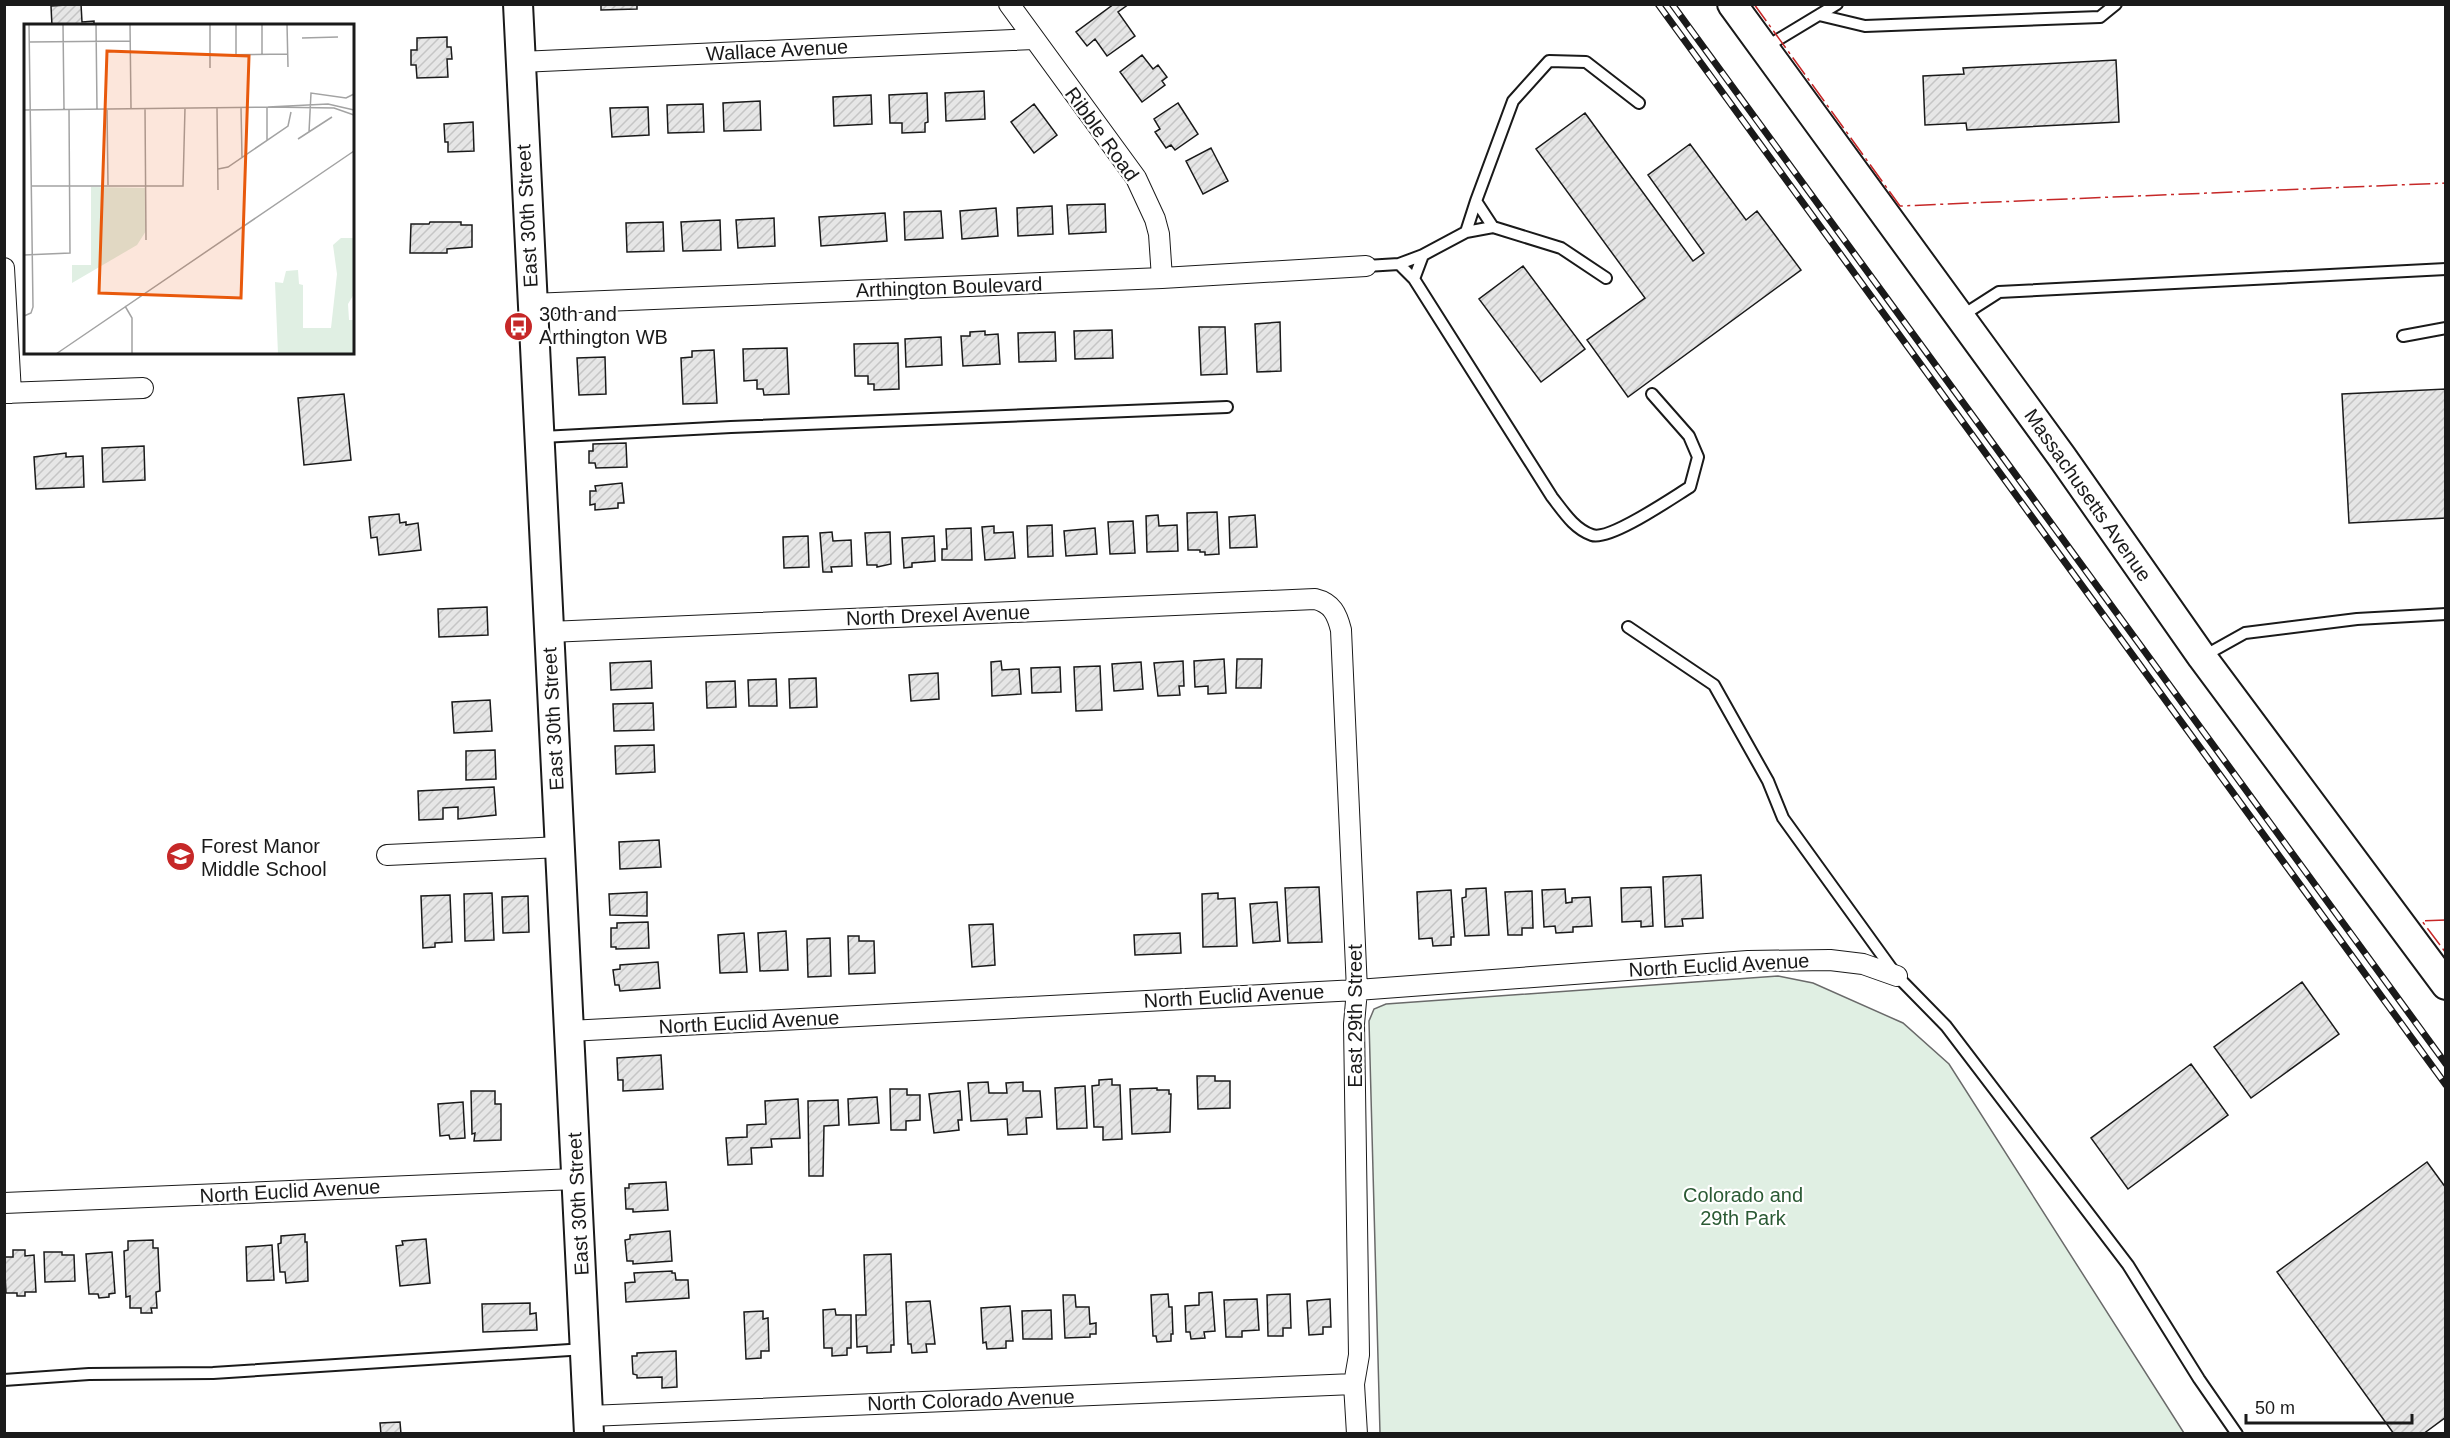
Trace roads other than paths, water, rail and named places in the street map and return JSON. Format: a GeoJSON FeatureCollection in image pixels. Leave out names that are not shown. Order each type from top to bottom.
{"type":"FeatureCollection","features":[{"type":"Feature","properties":{"kind":"main road","name":"East 30th Street"},"geometry":{"type":"LineString","coordinates":[[518,4],[531,304],[589,1425]]}},
{"type":"Feature","properties":{"kind":"main road","name":"Massachusetts Avenue"},"geometry":{"type":"LineString","coordinates":[[1732,4],[2062,458],[2202,657],[2445,985]]}},
{"type":"Feature","properties":{"kind":"street","name":"Ribble Road"},"geometry":{"type":"LineString","coordinates":[[1009,4],[1136,178],[1153,212],[1159,234],[1162,278]]}},
{"type":"Feature","properties":{"kind":"street","name":"Wallace Avenue"},"geometry":{"type":"LineString","coordinates":[[520,62],[1034,39]]}},
{"type":"Feature","properties":{"kind":"street","name":"Arthington Boulevard"},"geometry":{"type":"LineString","coordinates":[[531,304],[1162,278],[1366,266]]}},
{"type":"Feature","properties":{"kind":"street"},"geometry":{"type":"LineString","coordinates":[[4,268],[8,393],[143,388]]}},
{"type":"Feature","properties":{"kind":"street","name":"North Drexel Avenue"},"geometry":{"type":"LineString","coordinates":[[549,632],[1315,599],[1327,602]]}},
{"type":"Feature","properties":{"kind":"street","name":"East 29th Street"},"geometry":{"type":"LineString","coordinates":[[1327,602],[1338,618],[1341,630],[1357,990],[1354,1024],[1359,1355],[1354,1384],[1357,1434]]}},
{"type":"Feature","properties":{"kind":"street"},"geometry":{"type":"LineString","coordinates":[[387,855],[560,846]]}},
{"type":"Feature","properties":{"kind":"street","name":"North Euclid Avenue"},"geometry":{"type":"LineString","coordinates":[[569,1031],[1357,990],[1748,961],[1830,960],[1863,964],[1897,976]]}},
{"type":"Feature","properties":{"kind":"street","name":"North Euclid Avenue"},"geometry":{"type":"LineString","coordinates":[[4,1203],[576,1179]]}},
{"type":"Feature","properties":{"kind":"street","name":"North Colorado Avenue"},"geometry":{"type":"LineString","coordinates":[[589,1425],[1354,1384]]}},
{"type":"Feature","properties":{"kind":"lane"},"geometry":{"type":"LineString","coordinates":[[1764,48],[1837,4]]}},
{"type":"Feature","properties":{"kind":"lane"},"geometry":{"type":"LineString","coordinates":[[1819,15],[1865,26],[2100,18],[2116,4]]}},
{"type":"Feature","properties":{"kind":"lane"},"geometry":{"type":"LineString","coordinates":[[1466,232],[1513,101],[1549,61],[1586,62],[1639,102]]}},
{"type":"Feature","properties":{"kind":"lane"},"geometry":{"type":"LineString","coordinates":[[1476,201],[1493,227]]}},
{"type":"Feature","properties":{"kind":"lane"},"geometry":{"type":"LineString","coordinates":[[1366,266],[1399,264],[1423,255],[1466,232],[1493,227],[1561,248],[1606,278]]}},
{"type":"Feature","properties":{"kind":"lane"},"geometry":{"type":"LineString","coordinates":[[1413,279],[1423,255]]}},
{"type":"Feature","properties":{"kind":"lane"},"geometry":{"type":"LineString","coordinates":[[1399,264],[1413,279],[1552,497],[1571,521],[1593,536],[1611,534],[1690,487],[1698,457],[1689,436],[1652,394]]}},
{"type":"Feature","properties":{"kind":"lane"},"geometry":{"type":"LineString","coordinates":[[1959,317],[1999,292],[2445,269]]}},
{"type":"Feature","properties":{"kind":"lane"},"geometry":{"type":"LineString","coordinates":[[2403,336],[2445,328]]}},
{"type":"Feature","properties":{"kind":"lane"},"geometry":{"type":"LineString","coordinates":[[538,437],[1227,406]]}},
{"type":"Feature","properties":{"kind":"lane"},"geometry":{"type":"LineString","coordinates":[[2202,657],[2245,633],[2357,619],[2445,614]]}},
{"type":"Feature","properties":{"kind":"lane"},"geometry":{"type":"LineString","coordinates":[[1628,627],[1714,685],[1768,782],[1783,818],[1897,976],[1946,1026],[2128,1265],[2199,1379],[2237,1434]]}},
{"type":"Feature","properties":{"kind":"lane"},"geometry":{"type":"LineString","coordinates":[[4,1380],[89,1374],[213,1373],[585,1350]]}},
{"type":"Feature","properties":{"kind":"railway"},"geometry":{"type":"LineString","coordinates":[[1658,4],[2446,1085]]}},
{"type":"Feature","properties":{"kind":"railway"},"geometry":{"type":"LineString","coordinates":[[1672,4],[2446,1064]]}},
{"type":"Feature","properties":{"kind":"place","name":"30th and Arthington WB"},"geometry":{"type":"Point","coordinates":[518,326]}},
{"type":"Feature","properties":{"kind":"place","name":"Forest Manor Middle School"},"geometry":{"type":"Point","coordinates":[180,857]}},
{"type":"Feature","properties":{"kind":"park label","name":"Colorado and 29th Park"},"geometry":{"type":"Point","coordinates":[1743,1206]}}]}
